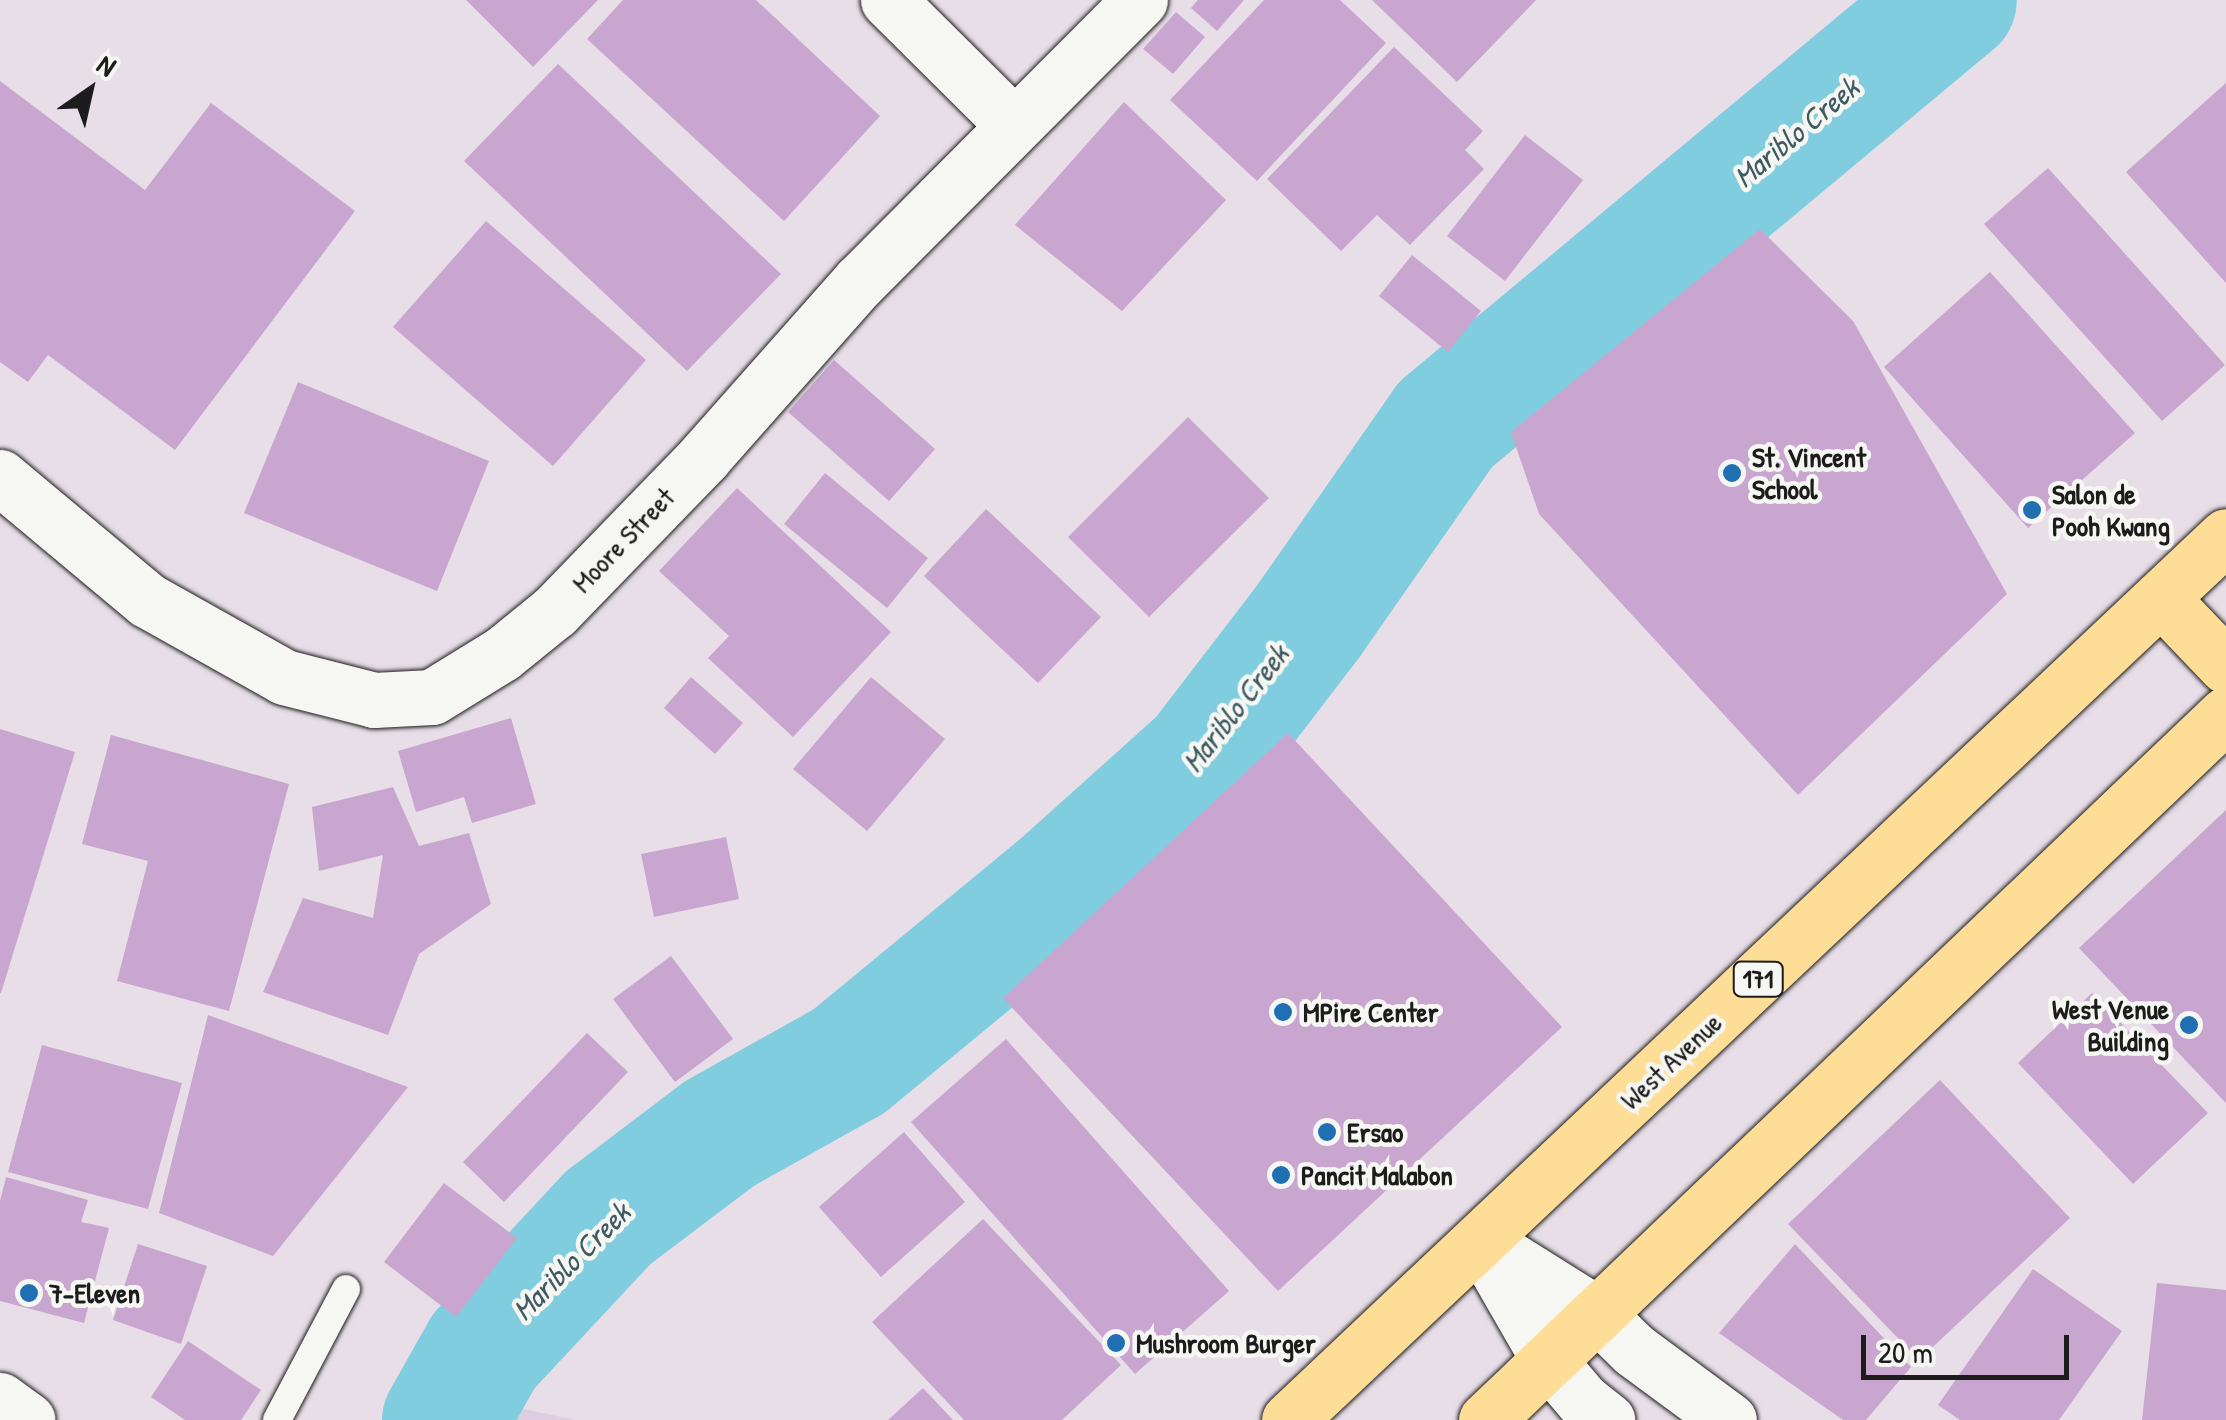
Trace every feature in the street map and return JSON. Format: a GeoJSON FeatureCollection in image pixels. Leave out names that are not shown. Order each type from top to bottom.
{"type":"FeatureCollection","features":[{"type":"Feature","properties":{"kind":"main road","name":"West Avenue"},"geometry":{"type":"LineString","coordinates":[[1289,1420],[2226,536]]}},
{"type":"Feature","properties":{"kind":"main road"},"geometry":{"type":"LineString","coordinates":[[2160,598],[2226,666]]}},
{"type":"Feature","properties":{"kind":"main road"},"geometry":{"type":"LineString","coordinates":[[1486,1420],[1672,1247],[2226,714]]}},
{"type":"Feature","properties":{"kind":"street"},"geometry":{"type":"LineString","coordinates":[[888,0],[1012,124]]}},
{"type":"Feature","properties":{"kind":"street","name":"Moore Street"},"geometry":{"type":"LineString","coordinates":[[0,477],[147,600],[284,677],[374,700],[432,697],[502,654],[554,611],[1012,124],[1140,0]]}},
{"type":"Feature","properties":{"kind":"street"},"geometry":{"type":"LineString","coordinates":[[1481,1241],[1596,1314],[1634,1350],[1729,1420]]}},
{"type":"Feature","properties":{"kind":"street"},"geometry":{"type":"LineString","coordinates":[[1481,1241],[1550,1362],[1583,1401],[1607,1420]]}},
{"type":"Feature","properties":{"kind":"street"},"geometry":{"type":"LineString","coordinates":[[0,1400],[28,1420]]}},
{"type":"Feature","properties":{"kind":"lane"},"geometry":{"type":"LineString","coordinates":[[277,1420],[346,1288]]}},
{"type":"Feature","properties":{"kind":"shaded area"},"geometry":{"type":"Polygon","coordinates":[[[473,1398],[575,1420],[460,1420],[473,1398]]]}},
{"type":"Feature","properties":{"kind":"building"},"geometry":{"type":"Polygon","coordinates":[[[466,0],[598,0],[533,67],[466,0]]]}},
{"type":"Feature","properties":{"kind":"building"},"geometry":{"type":"Polygon","coordinates":[[[623,0],[756,0],[880,116],[784,221],[587,39],[623,0]]]}},
{"type":"Feature","properties":{"kind":"building"},"geometry":{"type":"Polygon","coordinates":[[[1198,0],[1244,0],[1217,31],[1191,8],[1198,0]]]}},
{"type":"Feature","properties":{"kind":"building"},"geometry":{"type":"Polygon","coordinates":[[[1264,0],[1340,0],[1386,43],[1257,181],[1170,100],[1264,0]]]}},
{"type":"Feature","properties":{"kind":"building"},"geometry":{"type":"Polygon","coordinates":[[[1372,0],[1536,0],[1457,82],[1372,0]]]}},
{"type":"Feature","properties":{"kind":"building"},"geometry":{"type":"Polygon","coordinates":[[[1176,12],[1205,37],[1173,74],[1143,49],[1176,12]]]}},
{"type":"Feature","properties":{"kind":"building"},"geometry":{"type":"Polygon","coordinates":[[[1394,47],[1483,131],[1465,150],[1484,169],[1410,245],[1377,215],[1341,251],[1267,179],[1394,47]]]}},
{"type":"Feature","properties":{"kind":"building"},"geometry":{"type":"Polygon","coordinates":[[[558,64],[781,274],[687,371],[464,161],[558,64]]]}},
{"type":"Feature","properties":{"kind":"building"},"geometry":{"type":"Polygon","coordinates":[[[0,81],[145,190],[211,103],[355,211],[175,450],[48,355],[28,382],[0,362],[0,81]]]}},
{"type":"Feature","properties":{"kind":"building"},"geometry":{"type":"Polygon","coordinates":[[[2226,83],[2226,283],[2126,172],[2226,83]]]}},
{"type":"Feature","properties":{"kind":"building"},"geometry":{"type":"Polygon","coordinates":[[[1124,102],[1226,200],[1122,311],[1015,225],[1124,102]]]}},
{"type":"Feature","properties":{"kind":"building"},"geometry":{"type":"Polygon","coordinates":[[[1525,135],[1583,180],[1505,281],[1447,236],[1525,135]]]}},
{"type":"Feature","properties":{"kind":"building"},"geometry":{"type":"Polygon","coordinates":[[[2048,168],[2225,365],[2162,421],[1984,224],[2048,168]]]}},
{"type":"Feature","properties":{"kind":"building"},"geometry":{"type":"Polygon","coordinates":[[[486,221],[646,360],[553,466],[393,327],[486,221]]]}},
{"type":"Feature","properties":{"kind":"building","name":"St. Vincent School"},"geometry":{"type":"Polygon","coordinates":[[[1760,229],[1853,321],[2007,594],[1798,795],[1539,514],[1511,432],[1760,229]]]}},
{"type":"Feature","properties":{"kind":"building"},"geometry":{"type":"Polygon","coordinates":[[[1412,255],[1481,311],[1448,352],[1379,296],[1412,255]]]}},
{"type":"Feature","properties":{"kind":"building"},"geometry":{"type":"Polygon","coordinates":[[[1990,272],[2135,433],[2028,528],[1884,367],[1990,272]]]}},
{"type":"Feature","properties":{"kind":"building"},"geometry":{"type":"Polygon","coordinates":[[[834,360],[935,449],[889,501],[788,412],[834,360]]]}},
{"type":"Feature","properties":{"kind":"building"},"geometry":{"type":"Polygon","coordinates":[[[298,382],[489,461],[437,591],[244,513],[298,382]]]}},
{"type":"Feature","properties":{"kind":"building"},"geometry":{"type":"Polygon","coordinates":[[[1188,417],[1269,498],[1149,617],[1068,537],[1188,417]]]}},
{"type":"Feature","properties":{"kind":"building"},"geometry":{"type":"Polygon","coordinates":[[[825,473],[928,558],[887,608],[784,524],[825,473]]]}},
{"type":"Feature","properties":{"kind":"building"},"geometry":{"type":"Polygon","coordinates":[[[737,488],[891,632],[793,737],[708,658],[729,636],[659,571],[737,488]]]}},
{"type":"Feature","properties":{"kind":"building"},"geometry":{"type":"Polygon","coordinates":[[[986,509],[1101,617],[1038,683],[924,576],[986,509]]]}},
{"type":"Feature","properties":{"kind":"building"},"geometry":{"type":"Polygon","coordinates":[[[691,677],[743,723],[715,754],[664,708],[691,677]]]}},
{"type":"Feature","properties":{"kind":"building"},"geometry":{"type":"Polygon","coordinates":[[[871,677],[945,739],[867,831],[793,769],[871,677]]]}},
{"type":"Feature","properties":{"kind":"building"},"geometry":{"type":"Polygon","coordinates":[[[511,718],[536,804],[472,823],[464,797],[416,812],[398,751],[511,718]]]}},
{"type":"Feature","properties":{"kind":"building"},"geometry":{"type":"Polygon","coordinates":[[[0,729],[75,752],[1,993],[0,993],[0,729]]]}},
{"type":"Feature","properties":{"kind":"building","name":"MPire Center"},"geometry":{"type":"Polygon","coordinates":[[[1288,733],[1562,1027],[1278,1291],[1003,998],[1288,733]]]}},
{"type":"Feature","properties":{"kind":"building"},"geometry":{"type":"Polygon","coordinates":[[[111,735],[289,784],[229,1011],[117,981],[148,861],[82,844],[111,735]]]}},
{"type":"Feature","properties":{"kind":"building"},"geometry":{"type":"Polygon","coordinates":[[[393,787],[419,846],[469,833],[491,904],[419,954],[388,1035],[263,992],[303,898],[373,918],[383,855],[319,871],[312,807],[393,787]]]}},
{"type":"Feature","properties":{"kind":"building","name":"West Venue Building"},"geometry":{"type":"Polygon","coordinates":[[[2226,810],[2226,1103],[2079,948],[2226,810]]]}},
{"type":"Feature","properties":{"kind":"building"},"geometry":{"type":"Polygon","coordinates":[[[726,837],[739,899],[654,917],[641,854],[726,837]]]}},
{"type":"Feature","properties":{"kind":"building"},"geometry":{"type":"Polygon","coordinates":[[[671,956],[733,1039],[675,1082],[613,999],[671,956]]]}},
{"type":"Feature","properties":{"kind":"building"},"geometry":{"type":"Polygon","coordinates":[[[2092,993],[2208,1113],[2133,1184],[2018,1063],[2092,993]]]}},
{"type":"Feature","properties":{"kind":"building"},"geometry":{"type":"Polygon","coordinates":[[[208,1015],[408,1087],[273,1256],[159,1213],[208,1015]]]}},
{"type":"Feature","properties":{"kind":"building"},"geometry":{"type":"Polygon","coordinates":[[[587,1033],[628,1072],[504,1202],[463,1162],[587,1033]]]}},
{"type":"Feature","properties":{"kind":"building"},"geometry":{"type":"Polygon","coordinates":[[[1006,1039],[1229,1291],[1135,1374],[911,1122],[1006,1039]]]}},
{"type":"Feature","properties":{"kind":"building"},"geometry":{"type":"Polygon","coordinates":[[[42,1045],[182,1083],[148,1209],[8,1172],[42,1045]]]}},
{"type":"Feature","properties":{"kind":"building"},"geometry":{"type":"Polygon","coordinates":[[[1940,1080],[2070,1218],[1919,1360],[1788,1224],[1940,1080]]]}},
{"type":"Feature","properties":{"kind":"building"},"geometry":{"type":"Polygon","coordinates":[[[904,1132],[965,1202],[881,1277],[819,1207],[904,1132]]]}},
{"type":"Feature","properties":{"kind":"building"},"geometry":{"type":"Polygon","coordinates":[[[6,1177],[88,1200],[81,1222],[109,1228],[84,1323],[0,1301],[0,1201],[6,1177]]]}},
{"type":"Feature","properties":{"kind":"building"},"geometry":{"type":"Polygon","coordinates":[[[444,1183],[517,1238],[456,1317],[384,1262],[444,1183]]]}},
{"type":"Feature","properties":{"kind":"building"},"geometry":{"type":"Polygon","coordinates":[[[983,1219],[1121,1365],[1062,1420],[964,1420],[872,1322],[983,1219]]]}},
{"type":"Feature","properties":{"kind":"building"},"geometry":{"type":"Polygon","coordinates":[[[138,1244],[207,1266],[181,1344],[113,1320],[138,1244]]]}},
{"type":"Feature","properties":{"kind":"building"},"geometry":{"type":"Polygon","coordinates":[[[1795,1244],[1911,1367],[1866,1420],[1843,1420],[1719,1333],[1795,1244]]]}},
{"type":"Feature","properties":{"kind":"building"},"geometry":{"type":"Polygon","coordinates":[[[2033,1269],[2122,1331],[2059,1420],[1960,1420],[1938,1405],[2033,1269]]]}},
{"type":"Feature","properties":{"kind":"building"},"geometry":{"type":"Polygon","coordinates":[[[2157,1283],[2226,1290],[2226,1420],[2142,1420],[2157,1283]]]}},
{"type":"Feature","properties":{"kind":"building"},"geometry":{"type":"Polygon","coordinates":[[[188,1341],[261,1390],[241,1420],[185,1420],[151,1397],[188,1341]]]}},
{"type":"Feature","properties":{"kind":"building"},"geometry":{"type":"Polygon","coordinates":[[[923,1388],[953,1420],[888,1420],[923,1388]]]}},
{"type":"Feature","properties":{"kind":"waterway","name":"Mariblo Creek"},"geometry":{"type":"LineString","coordinates":[[444,1420],[483,1351],[608,1217],[719,1133],[848,1061],[1057,889],[1201,760],[1309,619],[1445,424],[1954,0]]}},
{"type":"Feature","properties":{"kind":"place","name":"St. Vincent School"},"geometry":{"type":"Point","coordinates":[1732,473]}},
{"type":"Feature","properties":{"kind":"place","name":"Salon de Pooh Kwang"},"geometry":{"type":"Point","coordinates":[2032,510]}},
{"type":"Feature","properties":{"kind":"place","name":"MPire Center"},"geometry":{"type":"Point","coordinates":[1283,1012]}},
{"type":"Feature","properties":{"kind":"place","name":"West Venue Building"},"geometry":{"type":"Point","coordinates":[2189,1025]}},
{"type":"Feature","properties":{"kind":"place","name":"Ersao"},"geometry":{"type":"Point","coordinates":[1327,1132]}},
{"type":"Feature","properties":{"kind":"place","name":"Pancit Malabon"},"geometry":{"type":"Point","coordinates":[1281,1175]}},
{"type":"Feature","properties":{"kind":"place","name":"7-Eleven"},"geometry":{"type":"Point","coordinates":[29,1293]}},
{"type":"Feature","properties":{"kind":"place","name":"Mushroom Burger"},"geometry":{"type":"Point","coordinates":[1116,1343]}}]}
